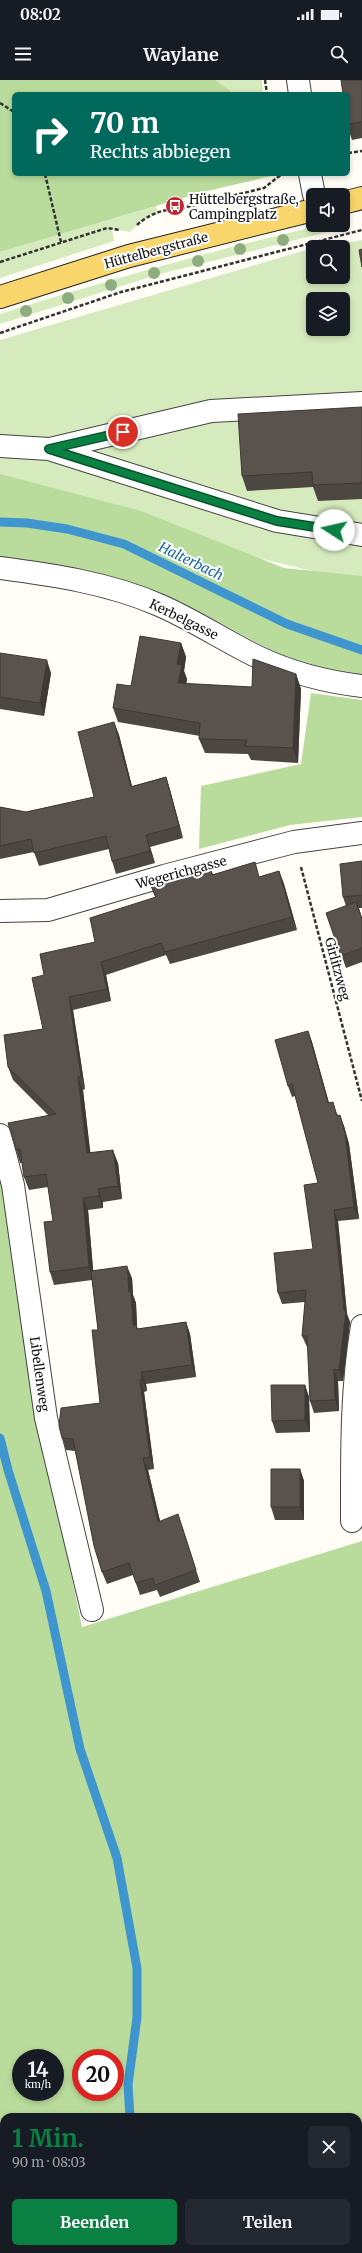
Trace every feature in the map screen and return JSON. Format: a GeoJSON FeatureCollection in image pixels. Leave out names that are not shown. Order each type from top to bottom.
{"type":"FeatureCollection","features":[{"type":"Feature","properties":{"kind":"main road"},"geometry":{"type":"LineString","coordinates":[[350,201],[362,198]]}},
{"type":"Feature","properties":{"kind":"main road","name":"Hüttelbergstraße"},"geometry":{"type":"LineString","coordinates":[[0,297],[129,256],[306,212]]}},
{"type":"Feature","properties":{"kind":"street"},"geometry":{"type":"LineString","coordinates":[[298,80],[300,92]]}},
{"type":"Feature","properties":{"kind":"street"},"geometry":{"type":"LineString","coordinates":[[310,176],[313,188]]}},
{"type":"Feature","properties":{"kind":"street"},"geometry":{"type":"LineString","coordinates":[[49,449],[211,411],[362,403]]}},
{"type":"Feature","properties":{"kind":"street"},"geometry":{"type":"LineString","coordinates":[[0,446],[49,449],[277,521],[362,535]]}},
{"type":"Feature","properties":{"kind":"street","name":"Kerbelgasse"},"geometry":{"type":"LineString","coordinates":[[0,568],[97,585],[130,594],[159,604],[260,658],[289,670],[348,685],[362,686]]}},
{"type":"Feature","properties":{"kind":"street","name":"Wegerichgasse"},"geometry":{"type":"LineString","coordinates":[[0,911],[48,910],[164,876],[294,842],[362,833]]}},
{"type":"Feature","properties":{"kind":"street","name":"Libellenweg"},"geometry":{"type":"LineString","coordinates":[[0,1135],[13,1185],[46,1418],[92,1610]]}},
{"type":"Feature","properties":{"kind":"street"},"geometry":{"type":"LineString","coordinates":[[352,1521],[352,1422],[356,1358],[362,1326]]}},
{"type":"Feature","properties":{"kind":"path"},"geometry":{"type":"LineString","coordinates":[[265,80],[267,92]]}},
{"type":"Feature","properties":{"kind":"path"},"geometry":{"type":"LineString","coordinates":[[0,103],[12,111]]}},
{"type":"Feature","properties":{"kind":"path"},"geometry":{"type":"LineString","coordinates":[[350,153],[362,151]]}},
{"type":"Feature","properties":{"kind":"path"},"geometry":{"type":"LineString","coordinates":[[45,176],[61,242]]}},
{"type":"Feature","properties":{"kind":"path"},"geometry":{"type":"LineString","coordinates":[[135,227],[146,217],[169,209],[178,209],[264,188],[279,176]]}},
{"type":"Feature","properties":{"kind":"path"},"geometry":{"type":"LineString","coordinates":[[0,262],[107,228],[124,231]]}},
{"type":"Feature","properties":{"kind":"path"},"geometry":{"type":"LineString","coordinates":[[0,333],[121,292],[362,230]]}},
{"type":"Feature","properties":{"kind":"path","name":"Girlitzweg"},"geometry":{"type":"LineString","coordinates":[[294,842],[362,1101]]}},
{"type":"Feature","properties":{"kind":"green space"},"geometry":{"type":"Polygon","coordinates":[[[0,80],[215,80],[232,92],[12,92],[12,176],[272,176],[203,192],[0,252],[0,80]]]}},
{"type":"Feature","properties":{"kind":"green space"},"geometry":{"type":"Polygon","coordinates":[[[215,80],[262,80],[263,92],[232,92],[215,80]]]}},
{"type":"Feature","properties":{"kind":"green space"},"geometry":{"type":"Polygon","coordinates":[[[156,206],[158,213],[146,217],[130,232],[112,229],[114,241],[0,278],[0,252],[156,206]]]}},
{"type":"Feature","properties":{"kind":"green space"},"geometry":{"type":"Polygon","coordinates":[[[306,229],[306,232],[328,232],[160,274],[0,324],[0,314],[40,301],[120,277],[306,229]]]}},
{"type":"Feature","properties":{"kind":"green space"},"geometry":{"type":"Polygon","coordinates":[[[362,240],[362,583],[120,525],[0,501],[0,340],[306,250],[306,284],[350,284],[350,242],[362,240]]]}},
{"type":"Feature","properties":{"kind":"green space"},"geometry":{"type":"Polygon","coordinates":[[[0,474],[141,511],[284,568],[362,576],[362,676],[328,671],[300,662],[266,647],[185,605],[119,580],[46,564],[0,557],[0,474]]]}},
{"type":"Feature","properties":{"kind":"green space"},"geometry":{"type":"Polygon","coordinates":[[[311,693],[362,700],[362,817],[290,825],[199,849],[201,786],[301,764],[311,693]]]}},
{"type":"Feature","properties":{"kind":"green space"},"geometry":{"type":"Polygon","coordinates":[[[0,1167],[37,1408],[82,1627],[362,1541],[362,2113],[0,2113],[0,1167]]]}},
{"type":"Feature","properties":{"kind":"building"},"geometry":{"type":"Polygon","coordinates":[[[341,80],[362,80],[362,122],[350,124],[350,92],[343,92],[341,80]]]}},
{"type":"Feature","properties":{"kind":"building"},"geometry":{"type":"Polygon","coordinates":[[[362,249],[362,267],[359,250],[362,249]]]}},
{"type":"Feature","properties":{"kind":"building"},"geometry":{"type":"Polygon","coordinates":[[[362,407],[362,483],[313,485],[312,472],[242,476],[238,414],[362,407]]]}},
{"type":"Feature","properties":{"kind":"building"},"geometry":{"type":"Polygon","coordinates":[[[140,636],[181,643],[177,664],[182,665],[178,683],[252,687],[253,659],[296,674],[293,748],[245,746],[247,740],[199,739],[200,723],[113,708],[117,684],[131,686],[140,636]]]}},
{"type":"Feature","properties":{"kind":"building"},"geometry":{"type":"Polygon","coordinates":[[[0,653],[47,660],[40,703],[0,697],[0,653]]]}},
{"type":"Feature","properties":{"kind":"building"},"geometry":{"type":"Polygon","coordinates":[[[114,722],[131,787],[166,777],[179,826],[146,835],[150,851],[112,861],[106,836],[34,853],[31,839],[0,846],[0,807],[26,812],[94,797],[78,732],[114,722]]]}},
{"type":"Feature","properties":{"kind":"building"},"geometry":{"type":"Polygon","coordinates":[[[362,861],[362,895],[343,897],[340,864],[362,861]]]}},
{"type":"Feature","properties":{"kind":"building"},"geometry":{"type":"Polygon","coordinates":[[[255,862],[259,877],[279,871],[292,917],[165,952],[161,943],[101,962],[107,989],[69,997],[81,1076],[78,1077],[87,1153],[113,1150],[118,1186],[98,1189],[99,1196],[83,1198],[89,1267],[50,1272],[44,1222],[53,1221],[46,1174],[24,1177],[20,1149],[16,1150],[8,1123],[56,1114],[8,1067],[4,1035],[43,1029],[32,978],[44,975],[40,954],[95,942],[90,918],[156,897],[151,886],[211,869],[212,875],[255,862]]]}},
{"type":"Feature","properties":{"kind":"building"},"geometry":{"type":"Polygon","coordinates":[[[356,902],[362,919],[362,948],[341,956],[326,913],[356,902]]]}},
{"type":"Feature","properties":{"kind":"building"},"geometry":{"type":"Polygon","coordinates":[[[308,1031],[328,1103],[333,1102],[337,1116],[340,1115],[345,1133],[354,1207],[334,1210],[344,1310],[346,1311],[339,1370],[334,1369],[335,1400],[310,1401],[307,1336],[302,1336],[306,1290],[278,1293],[274,1253],[313,1249],[304,1185],[318,1183],[292,1084],[288,1086],[275,1040],[308,1031]]]}},
{"type":"Feature","properties":{"kind":"building"},"geometry":{"type":"Polygon","coordinates":[[[127,1266],[129,1292],[131,1291],[133,1325],[136,1325],[137,1329],[186,1322],[192,1365],[141,1372],[142,1379],[140,1380],[150,1457],[143,1458],[158,1522],[178,1514],[196,1570],[155,1585],[153,1578],[136,1583],[129,1563],[102,1572],[94,1546],[73,1439],[62,1438],[59,1426],[61,1408],[100,1403],[92,1330],[98,1330],[91,1271],[127,1266]]]}},
{"type":"Feature","properties":{"kind":"building"},"geometry":{"type":"Polygon","coordinates":[[[271,1385],[305,1385],[305,1420],[272,1421],[271,1385]]]}},
{"type":"Feature","properties":{"kind":"building"},"geometry":{"type":"Polygon","coordinates":[[[271,1469],[300,1469],[300,1507],[271,1507],[271,1469]]]}},
{"type":"Feature","properties":{"kind":"waterway","name":"Halterbach"},"geometry":{"type":"LineString","coordinates":[[0,522],[27,523],[67,529],[124,544],[287,624],[362,650]]}},
{"type":"Feature","properties":{"kind":"waterway"},"geometry":{"type":"LineString","coordinates":[[0,1438],[8,1470],[46,1591],[80,1749],[117,1858],[137,1968],[137,2017],[128,2085],[130,2113]]}},
{"type":"Feature","properties":{"kind":"place","name":"Hüttelbergstraße, Campingplatz"},"geometry":{"type":"Point","coordinates":[175,206]}},
{"type":"Feature","properties":{"kind":"route"},"geometry":{"type":"LineString","coordinates":[[123,432],[49,449],[277,521],[334,530]]}}]}
